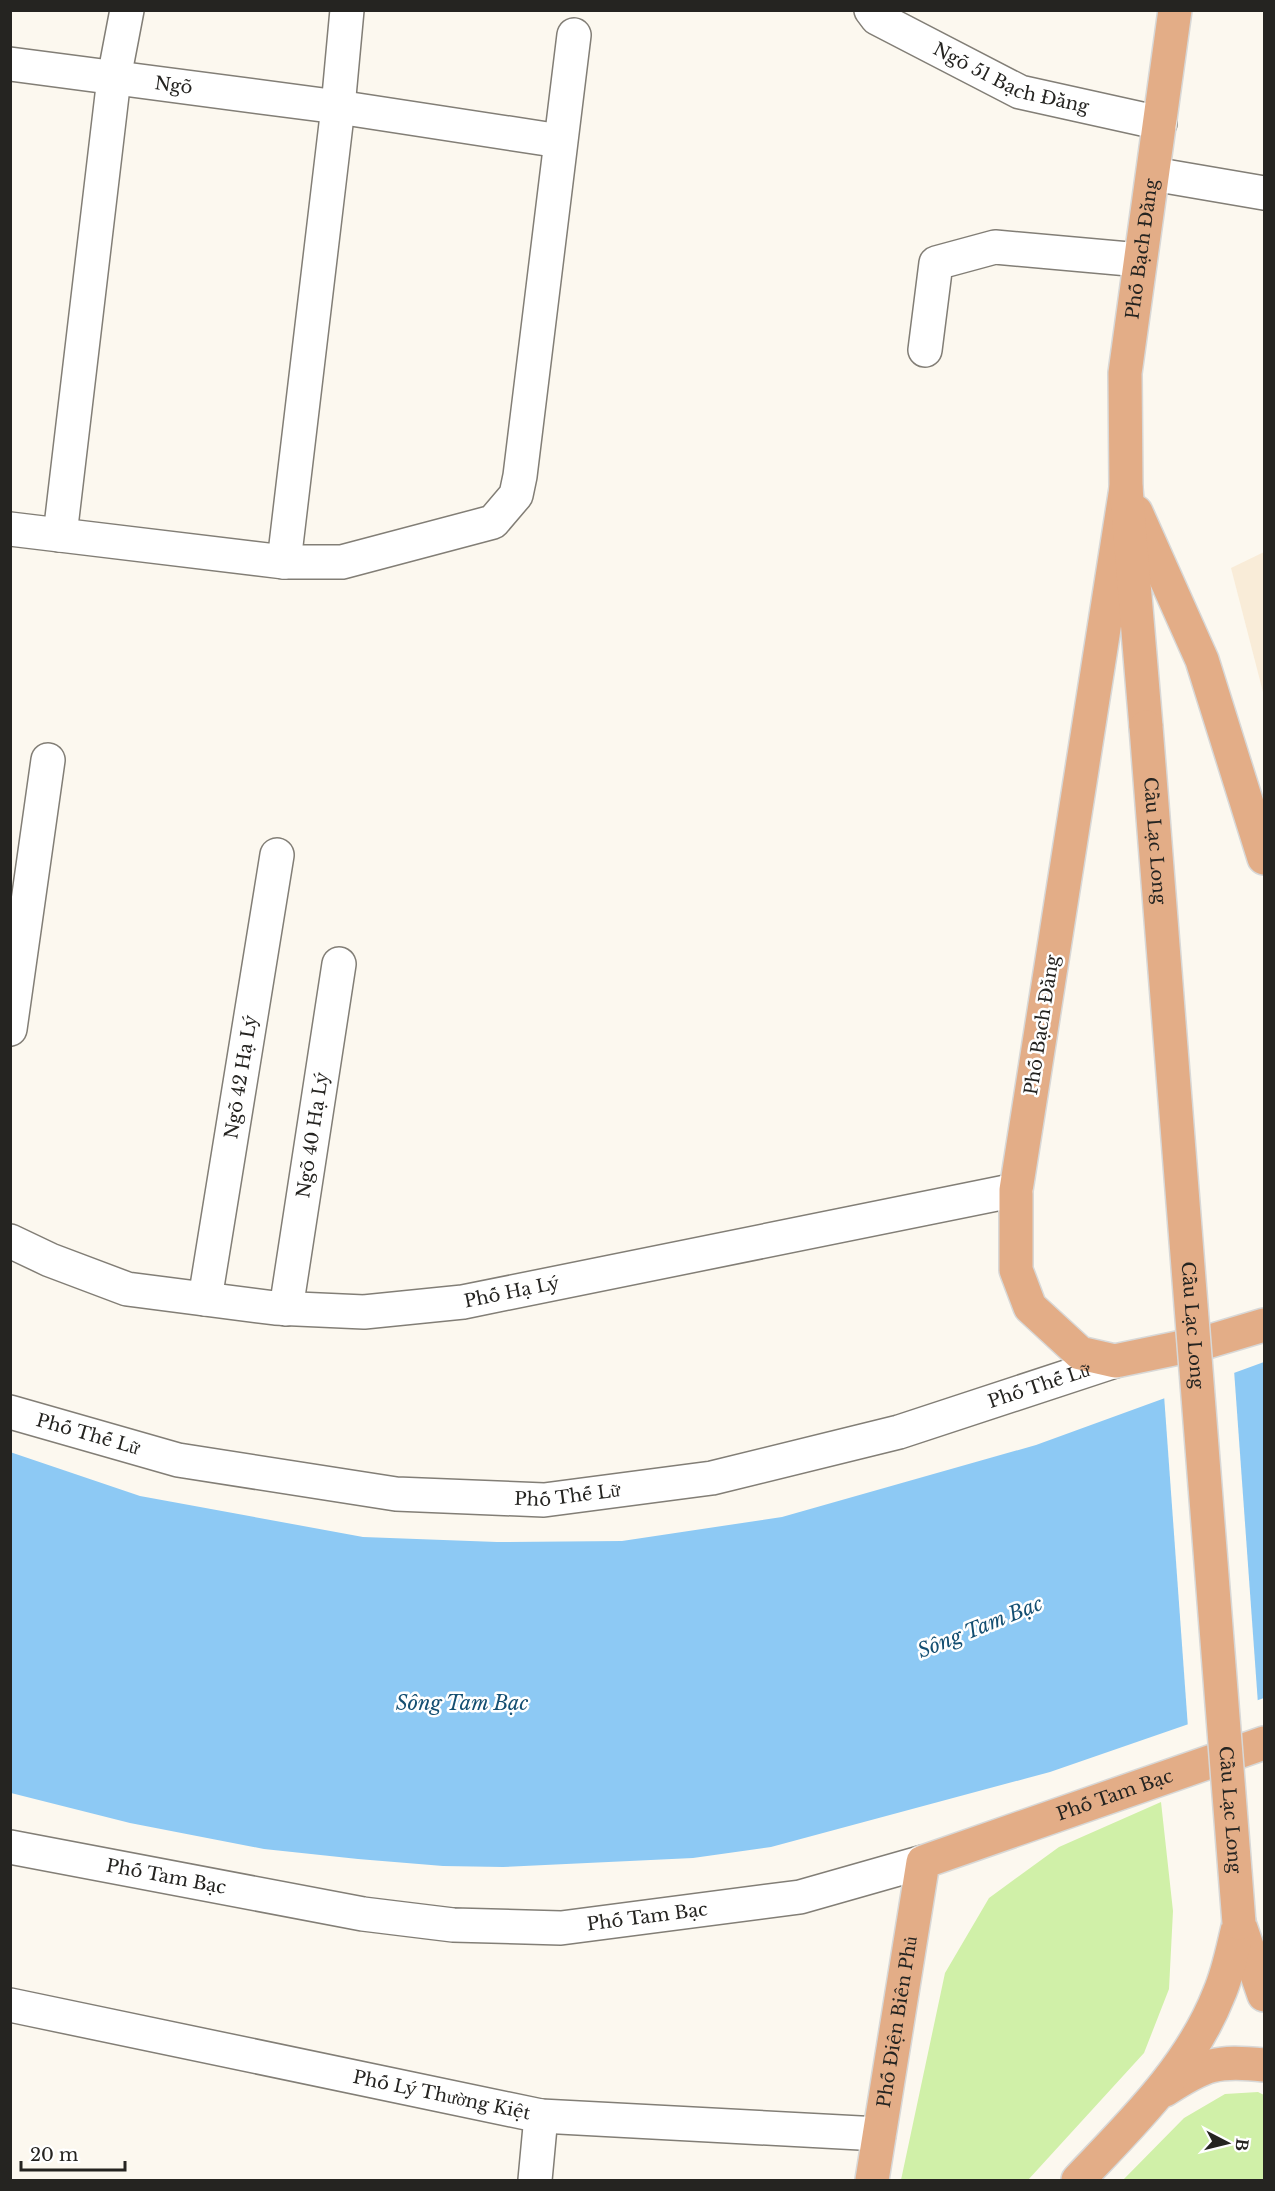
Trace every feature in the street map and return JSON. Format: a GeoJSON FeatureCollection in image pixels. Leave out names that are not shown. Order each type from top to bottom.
{"type":"FeatureCollection","features":[{"type":"Feature","properties":{"kind":"main road","name":"Phố Bạch Đằng"},"geometry":{"type":"LineString","coordinates":[[1146,727],[1126,488],[1125,373],[1175,10]]}},
{"type":"Feature","properties":{"kind":"main road","name":"Phố Bạch Đằng"},"geometry":{"type":"LineString","coordinates":[[1126,488],[1202,660],[1264,858]]}},
{"type":"Feature","properties":{"kind":"main road","name":"Phố Bạch Đằng"},"geometry":{"type":"LineString","coordinates":[[1126,488],[1016,1190],[1016,1270],[1030,1307],[1080,1353],[1115,1361],[1207,1342],[1264,1325]]}},
{"type":"Feature","properties":{"kind":"main road","name":"Cầu Lạc Long"},"geometry":{"type":"LineString","coordinates":[[1146,727],[1239,1923]]}},
{"type":"Feature","properties":{"kind":"main road","name":"Phố Tam Bạc"},"geometry":{"type":"LineString","coordinates":[[923,1862],[1264,1743]]}},
{"type":"Feature","properties":{"kind":"main road","name":"Phố Điện Biên Phủ"},"geometry":{"type":"LineString","coordinates":[[872,2181],[923,1862]]}},
{"type":"Feature","properties":{"kind":"main road"},"geometry":{"type":"LineString","coordinates":[[1239,1923],[1264,1995]]}},
{"type":"Feature","properties":{"kind":"main road"},"geometry":{"type":"LineString","coordinates":[[1078,2181],[1159,2094],[1197,2036],[1219,1996],[1239,1923]]}},
{"type":"Feature","properties":{"kind":"main road"},"geometry":{"type":"LineString","coordinates":[[1159,2094],[1198,2068],[1230,2062],[1264,2065]]}},
{"type":"Feature","properties":{"kind":"street"},"geometry":{"type":"LineString","coordinates":[[60,535],[114,78],[127,10]]}},
{"type":"Feature","properties":{"kind":"street"},"geometry":{"type":"LineString","coordinates":[[284,562],[338,107],[347,10]]}},
{"type":"Feature","properties":{"kind":"street","name":"Ngõ 51 Bạch Đằng"},"geometry":{"type":"LineString","coordinates":[[871,10],[877,18],[1020,92],[1160,123]]}},
{"type":"Feature","properties":{"kind":"street"},"geometry":{"type":"LineString","coordinates":[[10,529],[284,562],[342,562],[493,522],[516,495],[574,35]]}},
{"type":"Feature","properties":{"kind":"street","name":"Ngõ"},"geometry":{"type":"LineString","coordinates":[[10,64],[338,107],[560,141]]}},
{"type":"Feature","properties":{"kind":"street"},"geometry":{"type":"LineString","coordinates":[[1153,174],[1264,193]]}},
{"type":"Feature","properties":{"kind":"street"},"geometry":{"type":"LineString","coordinates":[[925,350],[936,263],[995,247],[1140,260]]}},
{"type":"Feature","properties":{"kind":"street"},"geometry":{"type":"LineString","coordinates":[[10,1029],[48,760]]}},
{"type":"Feature","properties":{"kind":"street","name":"Ngõ 42 Hạ Lý"},"geometry":{"type":"LineString","coordinates":[[206,1299],[277,855]]}},
{"type":"Feature","properties":{"kind":"street","name":"Ngõ 40 Hạ Lý"},"geometry":{"type":"LineString","coordinates":[[286,1309],[339,964]]}},
{"type":"Feature","properties":{"kind":"street","name":"Phố Hạ Lý"},"geometry":{"type":"LineString","coordinates":[[10,1241],[50,1260],[127,1289],[286,1309],[364,1312],[463,1302],[1016,1190]]}},
{"type":"Feature","properties":{"kind":"street","name":"Phố Thế Lữ"},"geometry":{"type":"LineString","coordinates":[[10,1412],[178,1460],[396,1494],[544,1500],[723,1476],[899,1432],[1115,1361]]}},
{"type":"Feature","properties":{"kind":"street","name":"Phố Tam Bạc"},"geometry":{"type":"LineString","coordinates":[[10,1847],[363,1914],[453,1925],[549,1928],[800,1898],[923,1862]]}},
{"type":"Feature","properties":{"kind":"street","name":"Phố Lý Thường Kiệt"},"geometry":{"type":"LineString","coordinates":[[10,2005],[542,2116],[879,2134]]}},
{"type":"Feature","properties":{"kind":"street"},"geometry":{"type":"LineString","coordinates":[[536,2181],[542,2116]]}},
{"type":"Feature","properties":{"kind":"shaded area"},"geometry":{"type":"Polygon","coordinates":[[[1264,552],[1264,696],[1231,568],[1264,552]]]}},
{"type":"Feature","properties":{"kind":"green space"},"geometry":{"type":"Polygon","coordinates":[[[1161,1802],[1173,1911],[1169,1989],[1144,2053],[1028,2180],[901,2180],[945,1973],[989,1898],[1059,1847],[1161,1802]]]}},
{"type":"Feature","properties":{"kind":"green space"},"geometry":{"type":"Polygon","coordinates":[[[1258,2092],[1264,2095],[1264,2180],[1123,2180],[1184,2118],[1225,2094],[1258,2092]]]}},
{"type":"Feature","properties":{"kind":"water","name":"Sông Tam Bạc"},"geometry":{"type":"Polygon","coordinates":[[[1264,1362],[1264,1698],[1050,1772],[771,1847],[693,1858],[503,1867],[443,1866],[264,1849],[130,1823],[11,1793],[10,1452],[140,1496],[363,1537],[497,1542],[622,1541],[782,1517],[1036,1445],[1264,1362]]]}},
{"type":"Feature","properties":{"kind":"pier"},"geometry":{"type":"Polygon","coordinates":[[[1234,1370],[1258,1704],[1188,1728],[1164,1395],[1234,1370]]]}}]}
